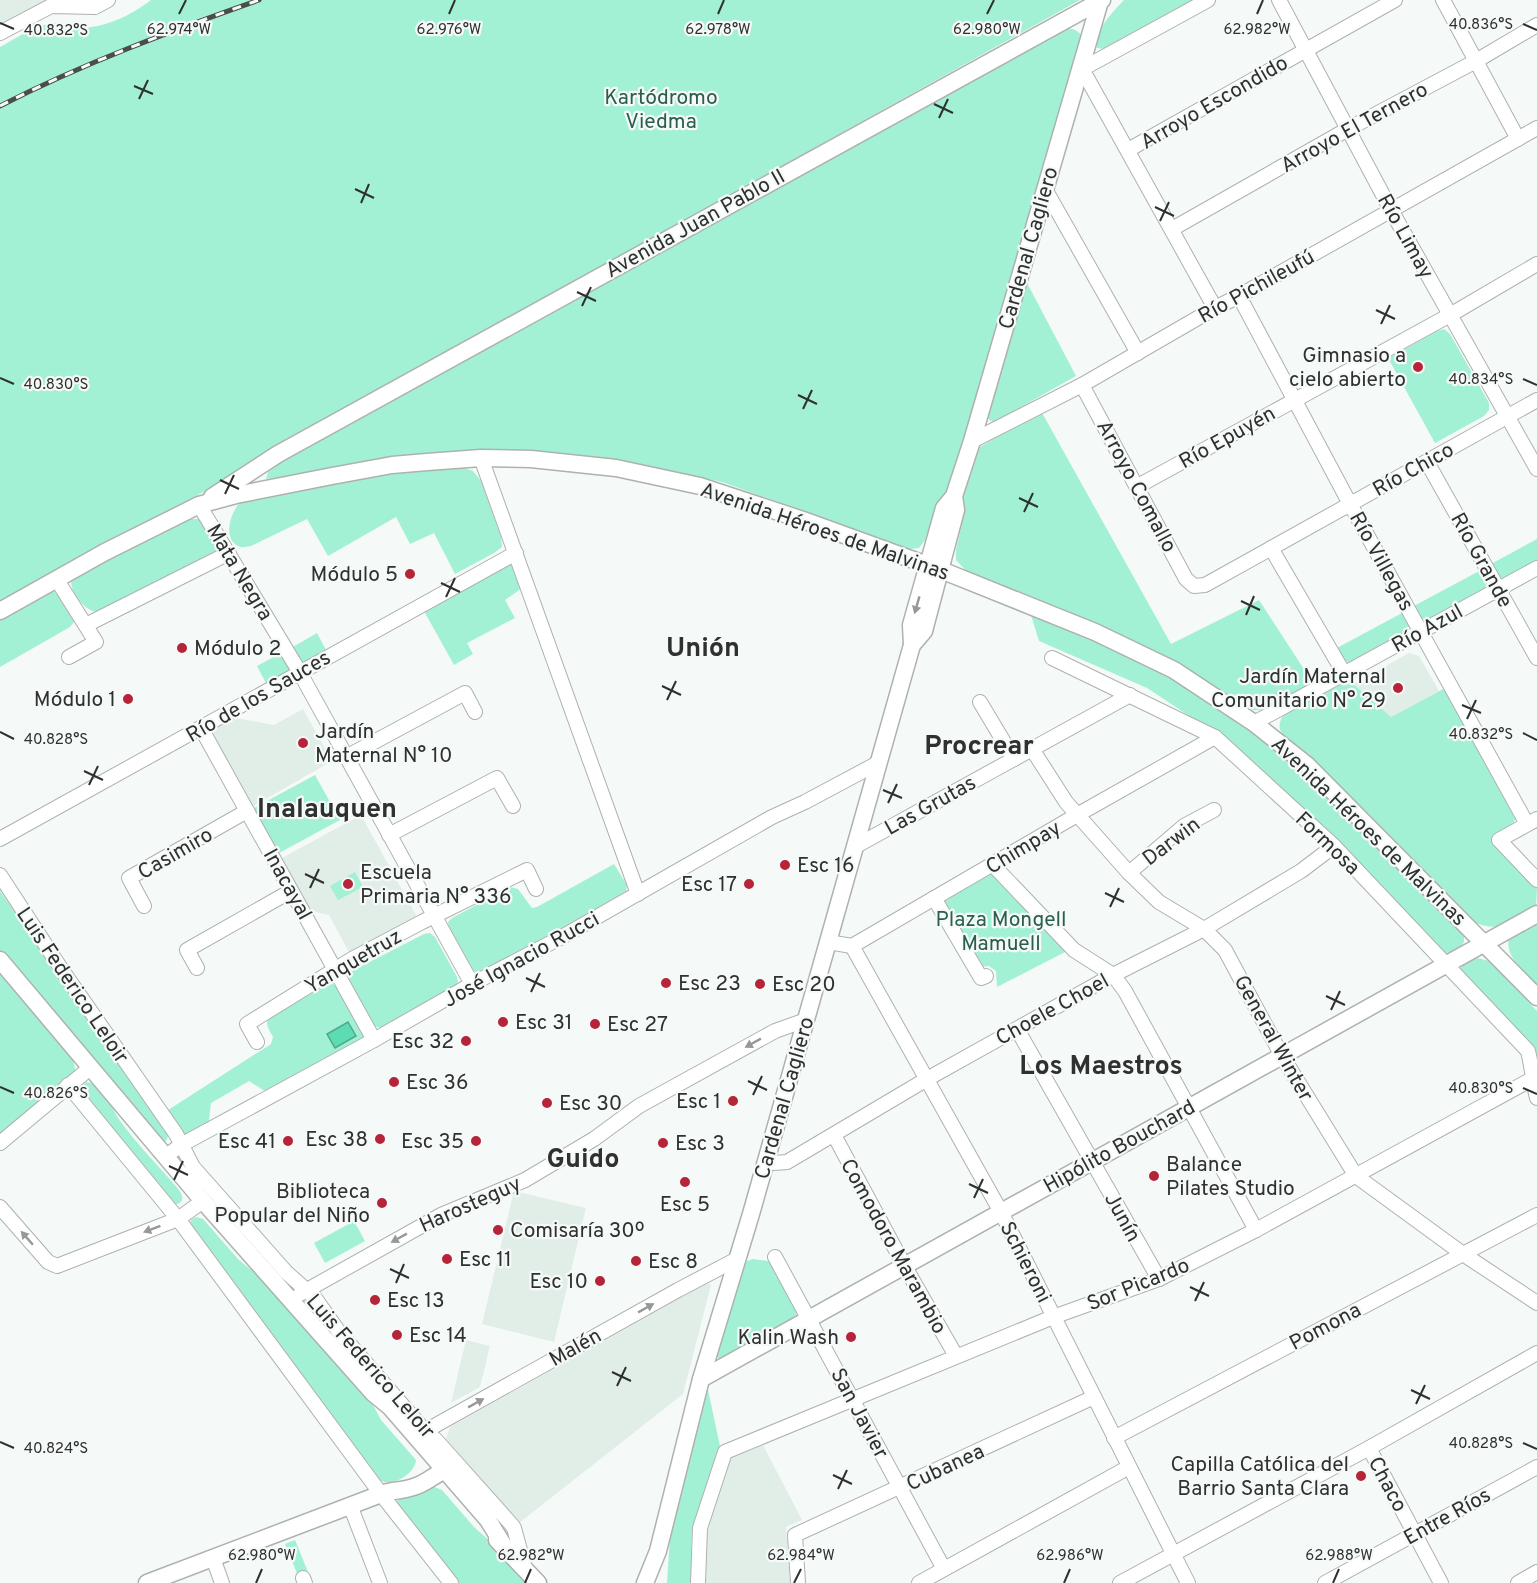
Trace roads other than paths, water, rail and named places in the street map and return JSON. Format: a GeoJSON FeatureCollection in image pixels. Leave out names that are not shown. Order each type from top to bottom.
{"type":"FeatureCollection","features":[{"type":"Feature","properties":{"kind":"main road","name":"Cardenal Cagliero"},"geometry":{"type":"LineString","coordinates":[[645,1583],[658,1551],[701,1379],[767,1160],[912,645],[924,631],[934,568],[956,510],[954,496],[1101,0]]}},
{"type":"Feature","properties":{"kind":"main road","name":"Avenida Juan Pablo II"},"geometry":{"type":"LineString","coordinates":[[199,506],[278,454],[1101,0]]}},
{"type":"Feature","properties":{"kind":"main road","name":"Avenida Héroes de Malvinas"},"geometry":{"type":"LineString","coordinates":[[0,611],[105,552],[199,506],[246,493],[372,469],[481,458],[531,459],[616,468],[700,486],[803,520],[934,568],[1095,632],[1174,670],[1254,723],[1307,765],[1537,997]]}},
{"type":"Feature","properties":{"kind":"main road","name":"Hipólito Bouchard"},"geometry":{"type":"LineString","coordinates":[[701,1379],[1537,914]]}},
{"type":"Feature","properties":{"kind":"main road"},"geometry":{"type":"LineString","coordinates":[[0,960],[203,1202],[373,1393],[420,1434],[440,1472]]}},
{"type":"Feature","properties":{"kind":"main road"},"geometry":{"type":"LineString","coordinates":[[373,1393],[384,1414],[488,1520],[504,1546],[538,1583]]}},
{"type":"Feature","properties":{"kind":"main road"},"geometry":{"type":"LineString","coordinates":[[147,1583],[387,1492],[399,1483],[426,1473],[440,1472]]}},
{"type":"Feature","properties":{"kind":"main road","name":"Cardenal Cagliero"},"geometry":{"type":"LineString","coordinates":[[658,1551],[660,1583]]}},
{"type":"Feature","properties":{"kind":"street"},"geometry":{"type":"LineString","coordinates":[[0,33],[58,2],[95,7],[108,0]]}},
{"type":"Feature","properties":{"kind":"street"},"geometry":{"type":"LineString","coordinates":[[1208,0],[1082,69],[1215,308]]}},
{"type":"Feature","properties":{"kind":"street","name":"Río Limay"},"geometry":{"type":"LineString","coordinates":[[1279,0],[1391,210],[1537,469]]}},
{"type":"Feature","properties":{"kind":"street","name":"Arroyo Escondido"},"geometry":{"type":"LineString","coordinates":[[1128,150],[1395,0]]}},
{"type":"Feature","properties":{"kind":"street"},"geometry":{"type":"LineString","coordinates":[[1443,0],[1518,139]]}},
{"type":"Feature","properties":{"kind":"street","name":"Arroyo El Ternero"},"geometry":{"type":"LineString","coordinates":[[1172,229],[1537,25]]}},
{"type":"Feature","properties":{"kind":"street","name":"Río Pichileufú"},"geometry":{"type":"LineString","coordinates":[[972,441],[1082,385],[1537,128]]}},
{"type":"Feature","properties":{"kind":"street"},"geometry":{"type":"LineString","coordinates":[[1045,189],[1138,353]]}},
{"type":"Feature","properties":{"kind":"street","name":"Río Epuyén"},"geometry":{"type":"LineString","coordinates":[[1138,486],[1450,315],[1537,264]]}},
{"type":"Feature","properties":{"kind":"street","name":"Río Villegas"},"geometry":{"type":"LineString","coordinates":[[1239,296],[1350,504],[1532,821]]}},
{"type":"Feature","properties":{"kind":"street","name":"Arroyo Comallo"},"geometry":{"type":"LineString","coordinates":[[1082,385],[1186,579],[1194,586]]}},
{"type":"Feature","properties":{"kind":"street","name":"Río Chico"},"geometry":{"type":"LineString","coordinates":[[1194,586],[1205,585],[1537,400]]}},
{"type":"Feature","properties":{"kind":"street"},"geometry":{"type":"LineString","coordinates":[[481,458],[638,894]]}},
{"type":"Feature","properties":{"kind":"street","name":"Río Grande"},"geometry":{"type":"LineString","coordinates":[[1426,462],[1537,658]]}},
{"type":"Feature","properties":{"kind":"street","name":"Mata Negra"},"geometry":{"type":"LineString","coordinates":[[199,506],[299,671],[472,984]]}},
{"type":"Feature","properties":{"kind":"street"},"geometry":{"type":"LineString","coordinates":[[1271,548],[1345,675]]}},
{"type":"Feature","properties":{"kind":"street"},"geometry":{"type":"LineString","coordinates":[[86,625],[229,553]]}},
{"type":"Feature","properties":{"kind":"street","name":"Río de los Sauces"},"geometry":{"type":"LineString","coordinates":[[0,839],[299,671],[516,553]]}},
{"type":"Feature","properties":{"kind":"street","name":"Río Azul"},"geometry":{"type":"LineString","coordinates":[[1254,723],[1345,675],[1537,567]]}},
{"type":"Feature","properties":{"kind":"street"},"geometry":{"type":"LineString","coordinates":[[57,580],[96,642],[69,657]]}},
{"type":"Feature","properties":{"kind":"street","name":"Formosa"},"geometry":{"type":"LineString","coordinates":[[1052,658],[1215,737],[1334,846],[1527,1051],[1537,1098]]}},
{"type":"Feature","properties":{"kind":"street"},"geometry":{"type":"LineString","coordinates":[[346,757],[465,693],[475,712]]}},
{"type":"Feature","properties":{"kind":"street","name":"Las Grutas"},"geometry":{"type":"LineString","coordinates":[[856,846],[1130,695]]}},
{"type":"Feature","properties":{"kind":"street"},"geometry":{"type":"LineString","coordinates":[[980,702],[1014,759]]}},
{"type":"Feature","properties":{"kind":"street","name":"Inacayal"},"geometry":{"type":"LineString","coordinates":[[201,728],[374,1040]]}},
{"type":"Feature","properties":{"kind":"street","name":"Chimpay"},"geometry":{"type":"LineString","coordinates":[[852,946],[1215,737]]}},
{"type":"Feature","properties":{"kind":"street","name":"General Winter"},"geometry":{"type":"LineString","coordinates":[[1032,749],[1066,802],[1129,873],[1159,902],[1204,929],[1225,950],[1282,1056],[1356,1176],[1463,1254],[1537,1303]]}},
{"type":"Feature","properties":{"kind":"street","name":"José Ignacio Rucci"},"geometry":{"type":"LineString","coordinates":[[165,1157],[181,1145],[472,984],[551,943],[772,817],[879,763]]}},
{"type":"Feature","properties":{"kind":"street"},"geometry":{"type":"LineString","coordinates":[[389,835],[497,778],[513,806]]}},
{"type":"Feature","properties":{"kind":"street","name":"Darwin"},"geometry":{"type":"LineString","coordinates":[[1129,873],[1185,826],[1214,810]]}},
{"type":"Feature","properties":{"kind":"street","name":"Casimiro"},"geometry":{"type":"LineString","coordinates":[[144,906],[129,878],[247,811]]}},
{"type":"Feature","properties":{"kind":"street"},"geometry":{"type":"LineString","coordinates":[[1532,821],[1499,840],[1537,880]]}},
{"type":"Feature","properties":{"kind":"street","name":"Choele Choel"},"geometry":{"type":"LineString","coordinates":[[767,1160],[774,1163],[787,1162],[927,1079],[1113,975],[1204,929],[1301,871],[1334,846]]}},
{"type":"Feature","properties":{"kind":"street"},"geometry":{"type":"LineString","coordinates":[[993,865],[1074,950],[1113,975],[1125,991],[1256,1230]]}},
{"type":"Feature","properties":{"kind":"street","name":"Yanquetruz"},"geometry":{"type":"LineString","coordinates":[[257,1041],[247,1024],[335,969],[526,870],[536,889]]}},
{"type":"Feature","properties":{"kind":"street","name":"Luis Federico Leloir"},"geometry":{"type":"LineString","coordinates":[[0,875],[181,1145],[193,1167],[286,1272],[326,1312],[339,1332],[420,1434],[436,1440],[514,1528],[525,1568]]}},
{"type":"Feature","properties":{"kind":"street"},"geometry":{"type":"LineString","coordinates":[[197,968],[187,950],[291,891]]}},
{"type":"Feature","properties":{"kind":"street"},"geometry":{"type":"LineString","coordinates":[[934,898],[981,978],[986,976]]}},
{"type":"Feature","properties":{"kind":"street"},"geometry":{"type":"LineString","coordinates":[[828,942],[852,946]]}},
{"type":"Feature","properties":{"kind":"street","name":"Schieroni"},"geometry":{"type":"LineString","coordinates":[[852,946],[1001,1212],[1188,1583]]}},
{"type":"Feature","properties":{"kind":"street","name":"Harosteguy"},"geometry":{"type":"LineString","coordinates":[[290,1300],[441,1215],[525,1180],[594,1139],[639,1106],[775,1031],[806,1020]]}},
{"type":"Feature","properties":{"kind":"street","name":"Junín"},"geometry":{"type":"LineString","coordinates":[[1017,1029],[1159,1280]]}},
{"type":"Feature","properties":{"kind":"street"},"geometry":{"type":"LineString","coordinates":[[0,1143],[90,1068]]}},
{"type":"Feature","properties":{"kind":"street","name":"Sor Picardo"},"geometry":{"type":"LineString","coordinates":[[698,1583],[700,1528],[725,1452],[1053,1317],[1159,1280],[1256,1230],[1532,1079]]}},
{"type":"Feature","properties":{"kind":"street"},"geometry":{"type":"LineString","coordinates":[[68,1085],[178,1220],[387,1492],[451,1583]]}},
{"type":"Feature","properties":{"kind":"street","name":"Comodoro Marambio"},"geometry":{"type":"LineString","coordinates":[[834,1135],[956,1356]]}},
{"type":"Feature","properties":{"kind":"street"},"geometry":{"type":"LineString","coordinates":[[0,1207],[48,1262],[57,1266],[178,1220],[203,1202]]}},
{"type":"Feature","properties":{"kind":"street","name":"Pomona"},"geometry":{"type":"LineString","coordinates":[[1114,1438],[1537,1215]]}},
{"type":"Feature","properties":{"kind":"street","name":"San Javier"},"geometry":{"type":"LineString","coordinates":[[775,1257],[944,1569]]}},
{"type":"Feature","properties":{"kind":"street","name":"Malén"},"geometry":{"type":"LineString","coordinates":[[420,1434],[737,1259]]}},
{"type":"Feature","properties":{"kind":"street"},"geometry":{"type":"LineString","coordinates":[[1120,1583],[1369,1448],[1537,1353]]}},
{"type":"Feature","properties":{"kind":"street","name":"Cubanea"},"geometry":{"type":"LineString","coordinates":[[798,1583],[795,1535],[1094,1397]]}},
{"type":"Feature","properties":{"kind":"street","name":"Chaco"},"geometry":{"type":"LineString","coordinates":[[1369,1448],[1441,1583]]}},
{"type":"Feature","properties":{"kind":"street"},"geometry":{"type":"LineString","coordinates":[[919,1583],[1129,1467]]}},
{"type":"Feature","properties":{"kind":"street","name":"Entre Ríos"},"geometry":{"type":"LineString","coordinates":[[1325,1583],[1537,1467]]}},
{"type":"Feature","properties":{"kind":"street"},"geometry":{"type":"LineString","coordinates":[[350,1505],[380,1583]]}},
{"type":"Feature","properties":{"kind":"street"},"geometry":{"type":"LineString","coordinates":[[213,1558],[222,1583]]}},
{"type":"Feature","properties":{"kind":"street"},"geometry":{"type":"LineString","coordinates":[[1518,1583],[1537,1572]]}},
{"type":"Feature","properties":{"kind":"railway"},"geometry":{"type":"LineString","coordinates":[[0,106],[128,48],[259,0]]}},
{"type":"Feature","properties":{"kind":"place","name":"Gimnasio a cielo abierto"},"geometry":{"type":"Point","coordinates":[1418,367]}},
{"type":"Feature","properties":{"kind":"place","name":"Módulo 5"},"geometry":{"type":"Point","coordinates":[410,574]}},
{"type":"Feature","properties":{"kind":"place","name":"Módulo 2"},"geometry":{"type":"Point","coordinates":[182,648]}},
{"type":"Feature","properties":{"kind":"place","name":"Jardín Maternal Comunitario N° 29"},"geometry":{"type":"Point","coordinates":[1398,688]}},
{"type":"Feature","properties":{"kind":"place","name":"Módulo 1"},"geometry":{"type":"Point","coordinates":[128,699]}},
{"type":"Feature","properties":{"kind":"place","name":"Jardín Maternal N° 10"},"geometry":{"type":"Point","coordinates":[303,743]}},
{"type":"Feature","properties":{"kind":"place","name":"Esc 16"},"geometry":{"type":"Point","coordinates":[785,865]}},
{"type":"Feature","properties":{"kind":"place","name":"Escuela Primaria N° 336"},"geometry":{"type":"Point","coordinates":[348,884]}},
{"type":"Feature","properties":{"kind":"place","name":"Esc 17"},"geometry":{"type":"Point","coordinates":[749,884]}},
{"type":"Feature","properties":{"kind":"place","name":"Esc 23"},"geometry":{"type":"Point","coordinates":[666,983]}},
{"type":"Feature","properties":{"kind":"place","name":"Esc 20"},"geometry":{"type":"Point","coordinates":[760,984]}},
{"type":"Feature","properties":{"kind":"place","name":"Esc 31"},"geometry":{"type":"Point","coordinates":[503,1022]}},
{"type":"Feature","properties":{"kind":"place","name":"Esc 27"},"geometry":{"type":"Point","coordinates":[595,1024]}},
{"type":"Feature","properties":{"kind":"place","name":"Esc 32"},"geometry":{"type":"Point","coordinates":[466,1041]}},
{"type":"Feature","properties":{"kind":"place","name":"Esc 36"},"geometry":{"type":"Point","coordinates":[394,1082]}},
{"type":"Feature","properties":{"kind":"place","name":"Esc 1"},"geometry":{"type":"Point","coordinates":[733,1101]}},
{"type":"Feature","properties":{"kind":"place","name":"Esc 30"},"geometry":{"type":"Point","coordinates":[547,1103]}},
{"type":"Feature","properties":{"kind":"place","name":"Esc 38"},"geometry":{"type":"Point","coordinates":[380,1139]}},
{"type":"Feature","properties":{"kind":"place","name":"Esc 41"},"geometry":{"type":"Point","coordinates":[288,1141]}},
{"type":"Feature","properties":{"kind":"place","name":"Esc 35"},"geometry":{"type":"Point","coordinates":[476,1141]}},
{"type":"Feature","properties":{"kind":"place","name":"Esc 3"},"geometry":{"type":"Point","coordinates":[663,1143]}},
{"type":"Feature","properties":{"kind":"place","name":"Balance Pilates Studio"},"geometry":{"type":"Point","coordinates":[1154,1176]}},
{"type":"Feature","properties":{"kind":"place","name":"Esc 5"},"geometry":{"type":"Point","coordinates":[685,1182]}},
{"type":"Feature","properties":{"kind":"place","name":"Biblioteca Popular del Niño"},"geometry":{"type":"Point","coordinates":[382,1203]}},
{"type":"Feature","properties":{"kind":"place","name":"Comisaría 30º"},"geometry":{"type":"Point","coordinates":[498,1230]}},
{"type":"Feature","properties":{"kind":"place","name":"Esc 11"},"geometry":{"type":"Point","coordinates":[447,1259]}},
{"type":"Feature","properties":{"kind":"place","name":"Esc 8"},"geometry":{"type":"Point","coordinates":[636,1261]}},
{"type":"Feature","properties":{"kind":"place","name":"Esc 10"},"geometry":{"type":"Point","coordinates":[600,1281]}},
{"type":"Feature","properties":{"kind":"place","name":"Esc 13"},"geometry":{"type":"Point","coordinates":[375,1300]}},
{"type":"Feature","properties":{"kind":"place","name":"Esc 14"},"geometry":{"type":"Point","coordinates":[397,1335]}},
{"type":"Feature","properties":{"kind":"place","name":"Kalin Wash"},"geometry":{"type":"Point","coordinates":[851,1337]}},
{"type":"Feature","properties":{"kind":"place","name":"Capilla Católica del Barrio Santa Clara"},"geometry":{"type":"Point","coordinates":[1361,1476]}},
{"type":"Feature","properties":{"kind":"district","name":"Unión"},"geometry":{"type":"Point","coordinates":[703,647]}},
{"type":"Feature","properties":{"kind":"district","name":"Procrear"},"geometry":{"type":"Point","coordinates":[979,745]}},
{"type":"Feature","properties":{"kind":"district","name":"Inalauquen"},"geometry":{"type":"Point","coordinates":[327,808]}},
{"type":"Feature","properties":{"kind":"district","name":"Los Maestros"},"geometry":{"type":"Point","coordinates":[1101,1065]}},
{"type":"Feature","properties":{"kind":"district","name":"Guido"},"geometry":{"type":"Point","coordinates":[583,1158]}},
{"type":"Feature","properties":{"kind":"park label","name":"Kartódromo Viedma"},"geometry":{"type":"Point","coordinates":[661,109]}},
{"type":"Feature","properties":{"kind":"park label","name":"Plaza Mongell Mamuell"},"geometry":{"type":"Point","coordinates":[1001,931]}}]}
